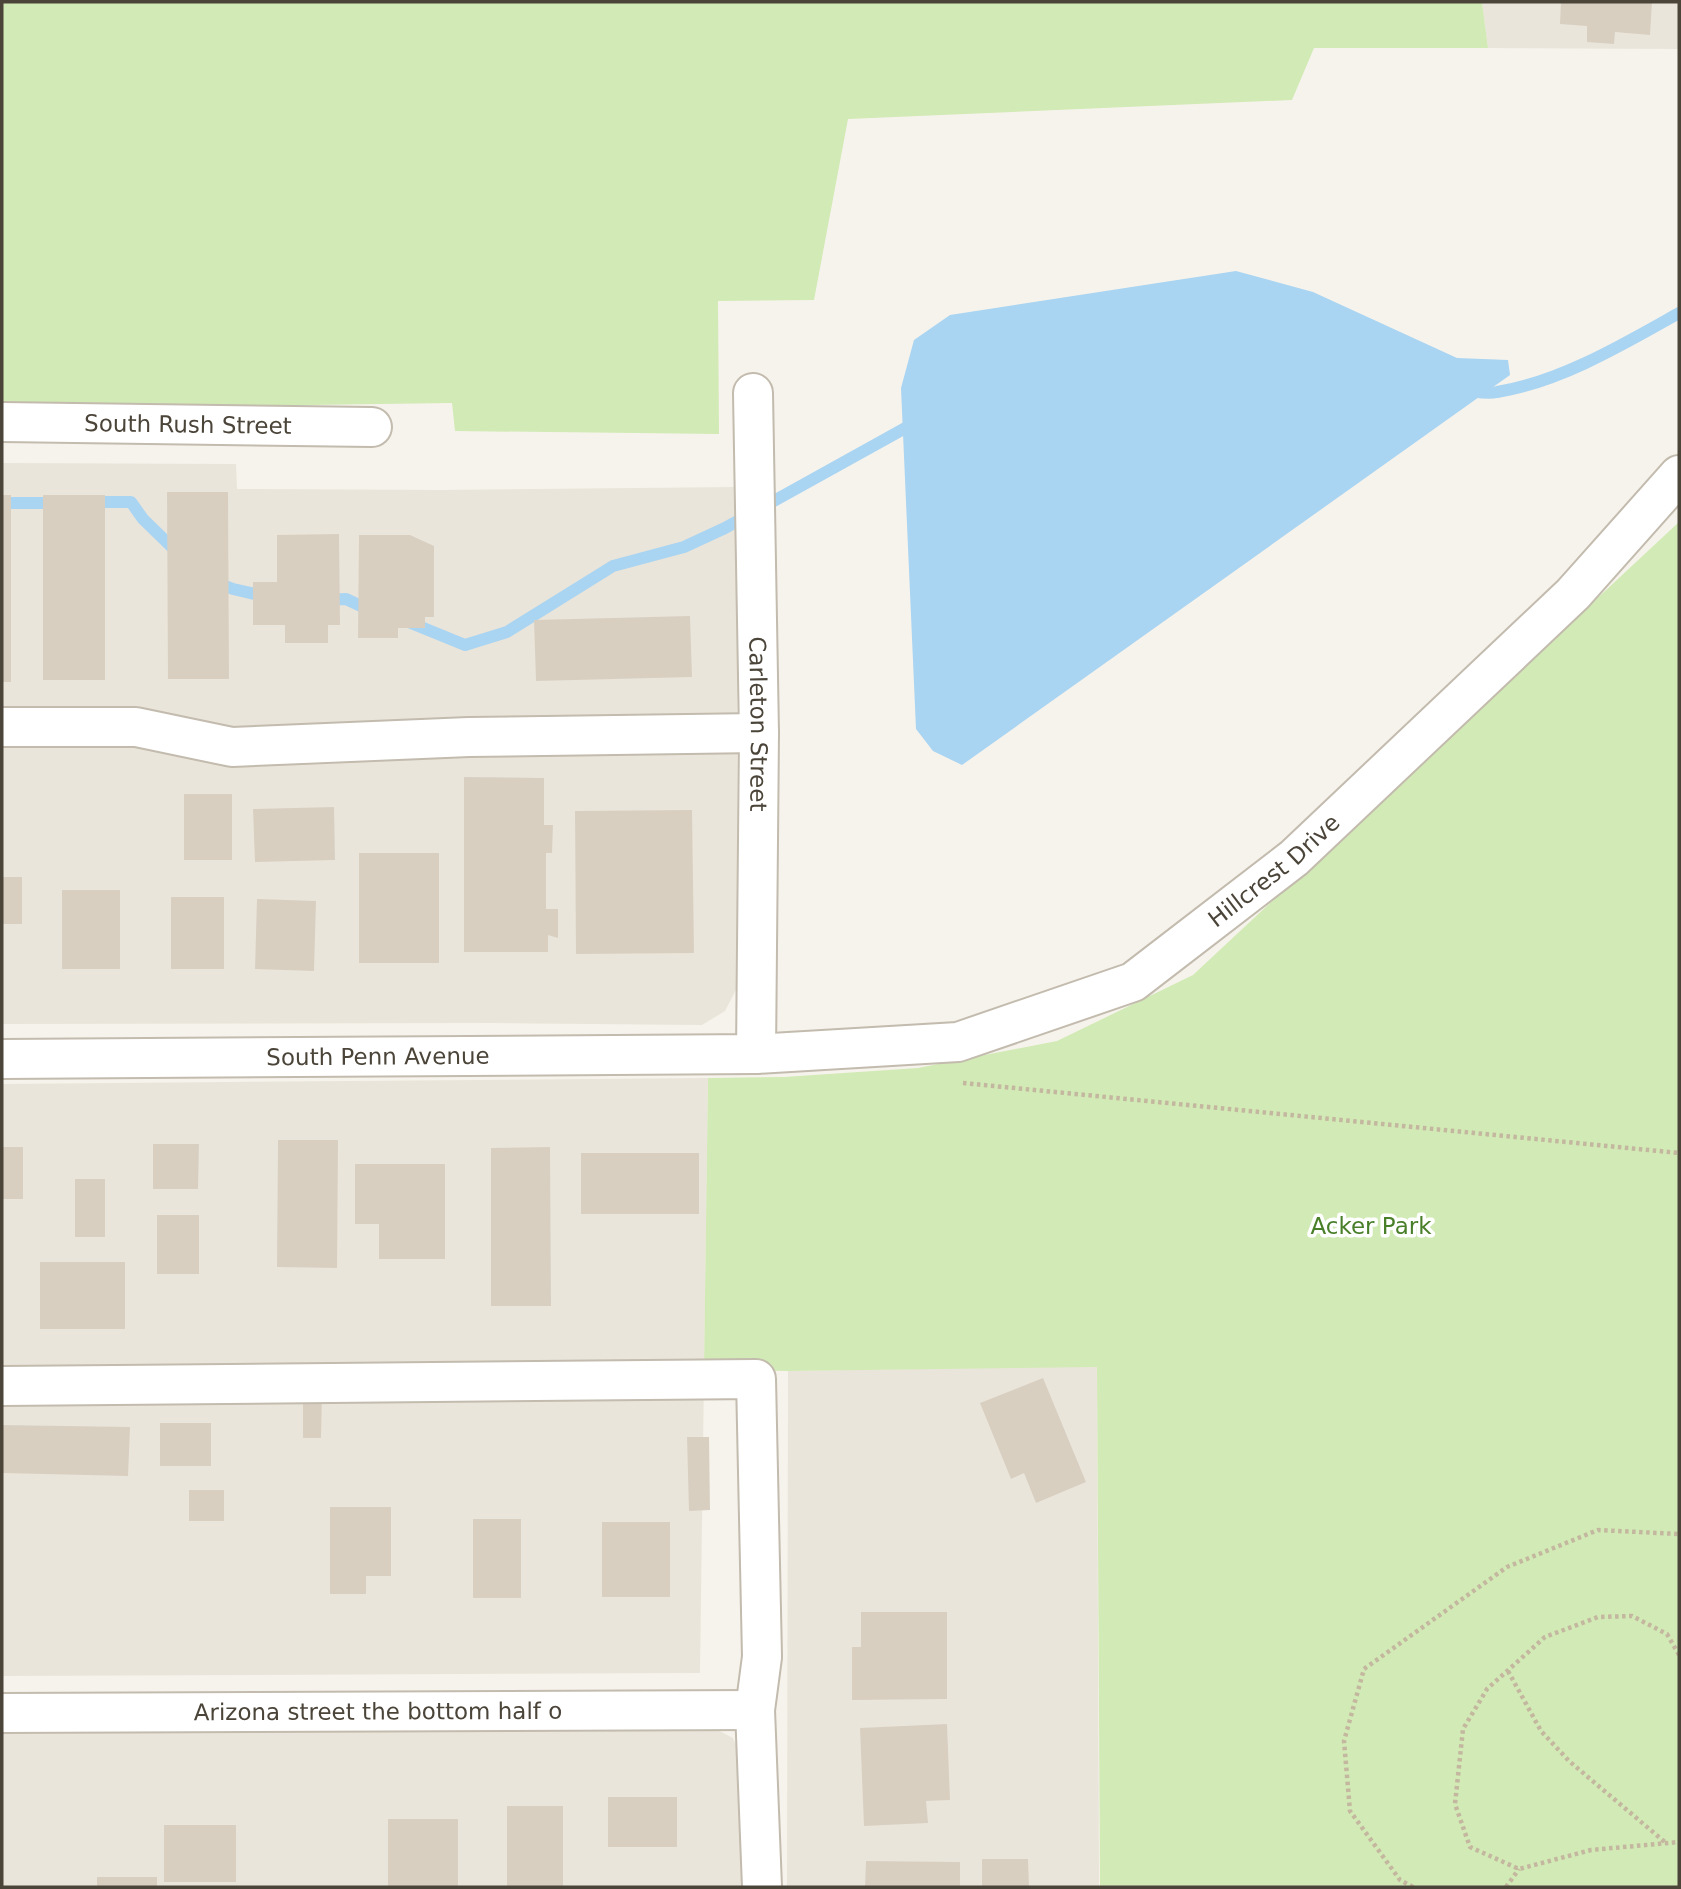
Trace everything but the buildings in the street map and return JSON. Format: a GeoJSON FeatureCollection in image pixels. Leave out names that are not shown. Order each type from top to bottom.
{"type":"FeatureCollection","features":[{"type":"Feature","properties":{"kind":"street","name":"Carleton Street"},"geometry":{"type":"LineString","coordinates":[[753,393],[759,733],[756,1054]]}},
{"type":"Feature","properties":{"kind":"street","name":"South Rush Street"},"geometry":{"type":"LineString","coordinates":[[2,422],[372,427]]}},
{"type":"Feature","properties":{"kind":"street","name":"Hillcrest Drive"},"geometry":{"type":"LineString","coordinates":[[756,1054],[958,1042],[1133,982],[1294,858],[1573,594],[1679,475]]}},
{"type":"Feature","properties":{"kind":"street"},"geometry":{"type":"LineString","coordinates":[[2,727],[136,727],[232,747],[469,737],[759,733]]}},
{"type":"Feature","properties":{"kind":"street","name":"South Penn Avenue"},"geometry":{"type":"LineString","coordinates":[[2,1059],[756,1054]]}},
{"type":"Feature","properties":{"kind":"street"},"geometry":{"type":"LineString","coordinates":[[2,1386],[756,1380],[762,1657],[755,1710],[761,1887]]}},
{"type":"Feature","properties":{"kind":"street","name":"Arizona street the bottom half o"},"geometry":{"type":"LineString","coordinates":[[2,1713],[755,1710]]}},
{"type":"Feature","properties":{"kind":"path"},"geometry":{"type":"LineString","coordinates":[[930,1044],[957,1083],[1679,1153]]}},
{"type":"Feature","properties":{"kind":"path"},"geometry":{"type":"LineString","coordinates":[[1413,1887],[1400,1880],[1350,1811],[1344,1741],[1364,1669],[1507,1567],[1598,1530],[1679,1534]]}},
{"type":"Feature","properties":{"kind":"path"},"geometry":{"type":"LineString","coordinates":[[1679,1655],[1667,1634],[1632,1616],[1598,1617],[1545,1637],[1487,1689],[1464,1729],[1455,1804],[1470,1847],[1519,1869],[1591,1850],[1679,1842]]}},
{"type":"Feature","properties":{"kind":"path"},"geometry":{"type":"LineString","coordinates":[[1508,1671],[1541,1731],[1569,1761],[1667,1843]]}},
{"type":"Feature","properties":{"kind":"path"},"geometry":{"type":"LineString","coordinates":[[1506,1887],[1519,1869]]}},
{"type":"Feature","properties":{"kind":"shaded area"},"geometry":{"type":"Polygon","coordinates":[[[1482,2],[1679,2],[1679,49],[1488,48],[1482,2]]]}},
{"type":"Feature","properties":{"kind":"shaded area"},"geometry":{"type":"Polygon","coordinates":[[[2,463],[236,464],[237,489],[737,487],[738,986],[725,1011],[702,1025],[2,1024],[2,463]]]}},
{"type":"Feature","properties":{"kind":"shaded area"},"geometry":{"type":"Polygon","coordinates":[[[708,1078],[700,1673],[2,1676],[2,1084],[708,1078]]]}},
{"type":"Feature","properties":{"kind":"shaded area"},"geometry":{"type":"Polygon","coordinates":[[[1097,1366],[1099,1887],[787,1887],[788,1371],[1097,1366]]]}},
{"type":"Feature","properties":{"kind":"shaded area"},"geometry":{"type":"Polygon","coordinates":[[[712,1727],[733,1738],[742,1759],[741,1887],[2,1887],[2,1734],[712,1727]]]}},
{"type":"Feature","properties":{"kind":"green space"},"geometry":{"type":"Polygon","coordinates":[[[2,2],[1482,2],[1488,48],[1314,48],[1292,100],[848,119],[814,300],[718,301],[719,434],[455,431],[452,403],[2,409],[2,2]]]}},
{"type":"Feature","properties":{"kind":"green space","name":"Acker Park"},"geometry":{"type":"Polygon","coordinates":[[[1679,522],[1679,1887],[1100,1887],[1097,1367],[788,1371],[704,1369],[708,1078],[784,1077],[918,1068],[1057,1041],[1193,975],[1679,522]]]}},
{"type":"Feature","properties":{"kind":"water"},"geometry":{"type":"Polygon","coordinates":[[[1236,271],[1313,292],[1457,358],[1508,360],[1510,375],[962,765],[933,751],[916,729],[901,388],[914,340],[950,315],[1236,271]]]}},
{"type":"Feature","properties":{"kind":"waterway"},"geometry":{"type":"LineString","coordinates":[[1470,391],[1494,393],[1544,380],[1591,360],[1679,313]]}},
{"type":"Feature","properties":{"kind":"waterway"},"geometry":{"type":"LineString","coordinates":[[411,623],[465,645],[507,632],[613,566],[684,547],[725,528],[918,421]]}},
{"type":"Feature","properties":{"kind":"waterway"},"geometry":{"type":"LineString","coordinates":[[91,502],[131,502],[143,519],[179,554]]}},
{"type":"Feature","properties":{"kind":"waterway"},"geometry":{"type":"LineString","coordinates":[[2,503],[59,503]]}},
{"type":"Feature","properties":{"kind":"waterway"},"geometry":{"type":"LineString","coordinates":[[215,582],[268,597]]}},
{"type":"Feature","properties":{"kind":"waterway"},"geometry":{"type":"LineString","coordinates":[[325,600],[346,599],[374,612]]}}]}
